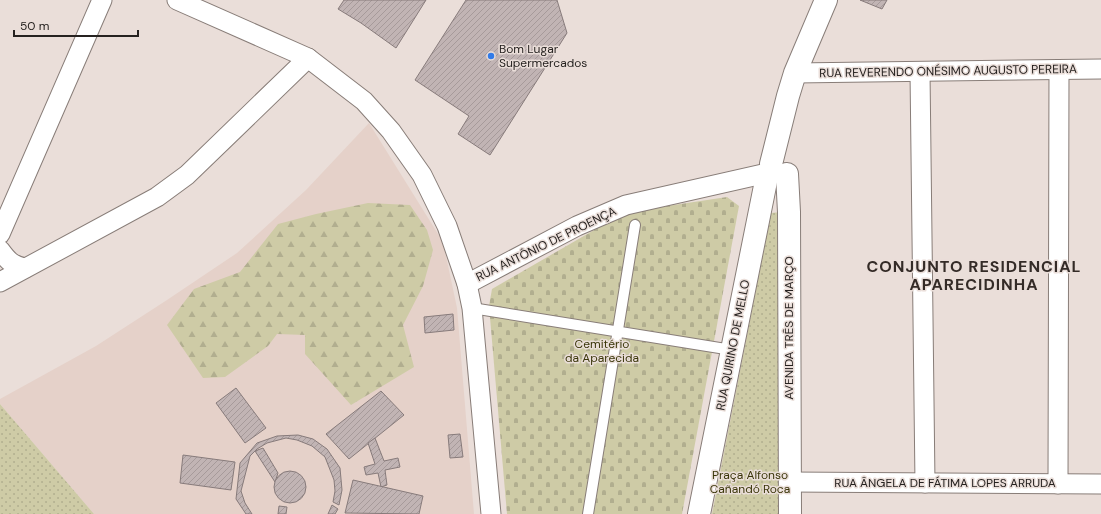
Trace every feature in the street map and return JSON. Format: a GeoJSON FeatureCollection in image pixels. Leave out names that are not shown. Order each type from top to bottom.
{"type":"FeatureCollection","features":[{"type":"Feature","properties":{"kind":"street"},"geometry":{"type":"LineString","coordinates":[[0,234],[102,0]]}},
{"type":"Feature","properties":{"kind":"street"},"geometry":{"type":"LineString","coordinates":[[177,0],[308,58],[364,101],[392,131],[422,175],[447,226],[467,284],[472,308],[491,514]]}},
{"type":"Feature","properties":{"kind":"street","name":"RUA QUIRINO DE MELLO"},"geometry":{"type":"LineString","coordinates":[[698,514],[732,350],[776,172],[788,96],[795,73],[826,0]]}},
{"type":"Feature","properties":{"kind":"street"},"geometry":{"type":"LineString","coordinates":[[0,282],[157,197],[181,179],[308,58]]}},
{"type":"Feature","properties":{"kind":"street","name":"RUA REVERENDO ONÉSIMO AUGUSTO PEREIRA"},"geometry":{"type":"LineString","coordinates":[[795,73],[1101,69]]}},
{"type":"Feature","properties":{"kind":"street"},"geometry":{"type":"LineString","coordinates":[[1058,484],[1060,70]]}},
{"type":"Feature","properties":{"kind":"street"},"geometry":{"type":"LineString","coordinates":[[920,72],[925,483]]}},
{"type":"Feature","properties":{"kind":"street","name":"RUA ANTÔNIO DE PROENÇA"},"geometry":{"type":"LineString","coordinates":[[467,284],[577,226],[626,205],[776,172]]}},
{"type":"Feature","properties":{"kind":"street","name":"AVENIDA TRÊS DE MARÇO"},"geometry":{"type":"LineString","coordinates":[[776,172],[789,212],[790,514]]}},
{"type":"Feature","properties":{"kind":"street"},"geometry":{"type":"LineString","coordinates":[[0,250],[7,260],[15,265],[25,268]]}},
{"type":"Feature","properties":{"kind":"street","name":"RUA ÂNGELA DE FÁTIMA LOPES ARRUDA"},"geometry":{"type":"LineString","coordinates":[[789,482],[1101,484]]}},
{"type":"Feature","properties":{"kind":"lane"},"geometry":{"type":"LineString","coordinates":[[588,514],[635,224]]}},
{"type":"Feature","properties":{"kind":"lane"},"geometry":{"type":"LineString","coordinates":[[472,308],[732,350]]}},
{"type":"Feature","properties":{"kind":"shaded area"},"geometry":{"type":"Polygon","coordinates":[[[369,123],[443,242],[457,308],[474,514],[94,514],[0,404],[0,399],[96,346],[237,253],[306,190],[369,123]]]}},
{"type":"Feature","properties":{"kind":"green space","name":"Cemitério da Aparecida"},"geometry":{"type":"Polygon","coordinates":[[[727,197],[739,206],[682,514],[507,514],[489,306],[492,289],[608,222],[634,211],[727,197]]]}},
{"type":"Feature","properties":{"kind":"green space"},"geometry":{"type":"Polygon","coordinates":[[[368,203],[410,205],[427,230],[433,250],[423,286],[403,325],[414,367],[351,405],[305,354],[305,335],[277,334],[268,346],[225,377],[203,378],[167,325],[194,289],[240,272],[278,224],[368,203]]]}},
{"type":"Feature","properties":{"kind":"green space","name":"Praça Alfonso Cañandó Roca"},"geometry":{"type":"Polygon","coordinates":[[[781,212],[780,514],[712,514],[771,213],[781,212]]]}},
{"type":"Feature","properties":{"kind":"green space"},"geometry":{"type":"Polygon","coordinates":[[[0,404],[94,514],[0,514],[0,404]]]}},
{"type":"Feature","properties":{"kind":"building"},"geometry":{"type":"Polygon","coordinates":[[[344,0],[426,0],[396,48],[361,23],[338,9],[344,0]]]}},
{"type":"Feature","properties":{"kind":"building","name":"Bom Lugar Supermercados"},"geometry":{"type":"Polygon","coordinates":[[[466,0],[557,0],[567,33],[490,155],[458,134],[469,116],[415,80],[466,0]]]}},
{"type":"Feature","properties":{"kind":"building"},"geometry":{"type":"Polygon","coordinates":[[[860,0],[887,0],[882,9],[860,0]]]}},
{"type":"Feature","properties":{"kind":"building"},"geometry":{"type":"Polygon","coordinates":[[[453,314],[454,330],[425,333],[424,317],[453,314]]]}},
{"type":"Feature","properties":{"kind":"building"},"geometry":{"type":"Polygon","coordinates":[[[236,388],[266,428],[245,443],[216,403],[236,388]]]}},
{"type":"Feature","properties":{"kind":"building"},"geometry":{"type":"Polygon","coordinates":[[[381,391],[404,415],[349,459],[326,434],[381,391]]]}},
{"type":"Feature","properties":{"kind":"building"},"geometry":{"type":"Polygon","coordinates":[[[460,434],[463,457],[450,458],[448,435],[460,434]]]}},
{"type":"Feature","properties":{"kind":"building"},"geometry":{"type":"Polygon","coordinates":[[[298,435],[313,439],[327,449],[340,468],[342,490],[339,505],[333,502],[335,491],[334,480],[325,457],[312,446],[297,440],[286,438],[267,443],[257,449],[250,456],[241,491],[245,503],[252,514],[246,514],[236,499],[240,463],[257,443],[277,436],[298,435]]]}},
{"type":"Feature","properties":{"kind":"building"},"geometry":{"type":"Polygon","coordinates":[[[375,438],[384,461],[398,458],[400,467],[385,470],[387,485],[381,487],[378,473],[366,475],[364,467],[375,464],[368,443],[375,438]]]}},
{"type":"Feature","properties":{"kind":"building"},"geometry":{"type":"Polygon","coordinates":[[[263,448],[278,473],[275,482],[255,451],[263,448]]]}},
{"type":"Feature","properties":{"kind":"building"},"geometry":{"type":"Polygon","coordinates":[[[183,455],[235,462],[231,490],[180,483],[183,455]]]}},
{"type":"Feature","properties":{"kind":"building"},"geometry":{"type":"Polygon","coordinates":[[[290,471],[296,472],[303,478],[306,487],[305,493],[299,500],[290,503],[284,502],[277,496],[274,487],[275,481],[281,474],[290,471]]]}},
{"type":"Feature","properties":{"kind":"building"},"geometry":{"type":"Polygon","coordinates":[[[353,480],[423,496],[419,514],[345,513],[353,480]]]}},
{"type":"Feature","properties":{"kind":"building"},"geometry":{"type":"Polygon","coordinates":[[[332,505],[338,509],[335,514],[328,514],[332,505]]]}},
{"type":"Feature","properties":{"kind":"building"},"geometry":{"type":"Polygon","coordinates":[[[279,506],[287,507],[286,514],[278,514],[279,506]]]}},
{"type":"Feature","properties":{"kind":"place","name":"Bom Lugar Supermercados"},"geometry":{"type":"Point","coordinates":[491,56]}},
{"type":"Feature","properties":{"kind":"district","name":"CONJUNTO RESIDENCIAL APARECIDINHA"},"geometry":{"type":"Point","coordinates":[974,275]}}]}
